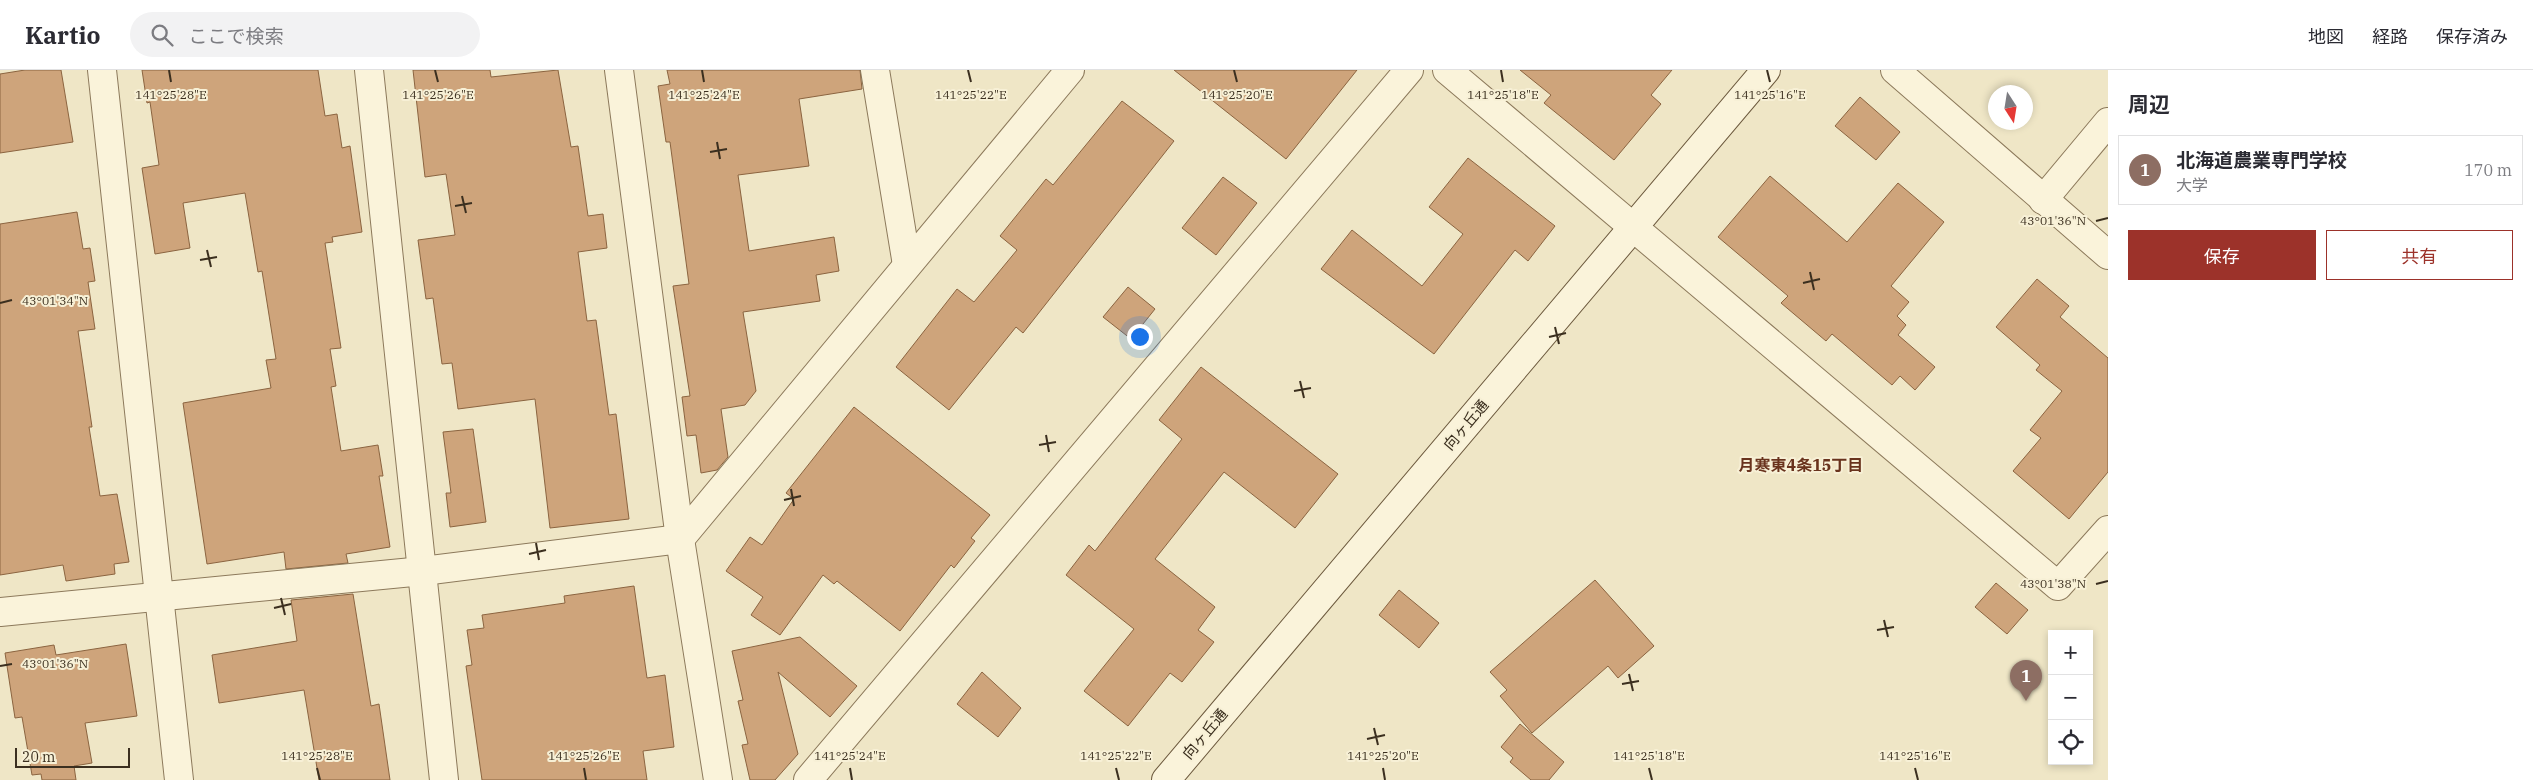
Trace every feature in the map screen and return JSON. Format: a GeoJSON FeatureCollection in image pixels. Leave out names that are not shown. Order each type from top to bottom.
{"type":"FeatureCollection","features":[{"type":"Feature","properties":{"kind":"street"},"geometry":{"type":"LineString","coordinates":[[102,70],[179,780]]}},
{"type":"Feature","properties":{"kind":"street"},"geometry":{"type":"LineString","coordinates":[[369,70],[444,780]]}},
{"type":"Feature","properties":{"kind":"street"},"geometry":{"type":"LineString","coordinates":[[619,70],[680,539],[718,780]]}},
{"type":"Feature","properties":{"kind":"street"},"geometry":{"type":"LineString","coordinates":[[875,70],[907,265]]}},
{"type":"Feature","properties":{"kind":"street"},"geometry":{"type":"LineString","coordinates":[[0,612],[159,595],[423,571],[680,539],[1070,70]]}},
{"type":"Feature","properties":{"kind":"street"},"geometry":{"type":"LineString","coordinates":[[808,780],[1409,70]]}},
{"type":"Feature","properties":{"kind":"street"},"geometry":{"type":"LineString","coordinates":[[1447,70],[2058,586],[2108,530]]}},
{"type":"Feature","properties":{"kind":"street","name":"向ヶ丘通"},"geometry":{"type":"LineString","coordinates":[[1166,780],[1766,70]]}},
{"type":"Feature","properties":{"kind":"street"},"geometry":{"type":"LineString","coordinates":[[1896,70],[2108,256]]}},
{"type":"Feature","properties":{"kind":"street"},"geometry":{"type":"LineString","coordinates":[[2042,200],[2108,122]]}},
{"type":"Feature","properties":{"kind":"building"},"geometry":{"type":"Polygon","coordinates":[[[25,70],[61,70],[73,142],[0,153],[0,74],[25,70]]]}},
{"type":"Feature","properties":{"kind":"building"},"geometry":{"type":"Polygon","coordinates":[[[142,70],[318,70],[325,116],[337,114],[342,148],[350,146],[362,232],[332,237],[333,242],[325,243],[341,348],[330,349],[336,386],[331,387],[341,451],[378,445],[383,476],[379,476],[390,547],[346,554],[348,563],[286,569],[284,552],[207,564],[183,403],[271,388],[266,360],[276,359],[262,271],[258,272],[245,193],[183,203],[190,248],[155,254],[142,168],[159,165],[150,102],[147,103],[142,70]]]}},
{"type":"Feature","properties":{"kind":"building"},"geometry":{"type":"Polygon","coordinates":[[[413,70],[490,70],[491,77],[558,70],[571,147],[578,146],[588,216],[603,214],[607,248],[578,252],[587,321],[596,320],[609,415],[616,414],[629,519],[550,528],[535,399],[458,409],[452,363],[442,364],[433,298],[426,299],[418,240],[455,235],[446,174],[425,177],[413,70]]]}},
{"type":"Feature","properties":{"kind":"building"},"geometry":{"type":"Polygon","coordinates":[[[667,70],[860,70],[862,89],[799,99],[809,166],[738,175],[749,251],[834,237],[839,271],[816,275],[820,301],[743,312],[756,391],[745,405],[721,409],[728,457],[717,470],[701,473],[696,435],[687,436],[682,397],[690,396],[673,286],[689,284],[670,142],[666,142],[658,86],[670,84],[667,70]]]}},
{"type":"Feature","properties":{"kind":"building"},"geometry":{"type":"Polygon","coordinates":[[[1174,70],[1357,70],[1286,159],[1174,70]]]}},
{"type":"Feature","properties":{"kind":"building"},"geometry":{"type":"Polygon","coordinates":[[[1520,70],[1672,70],[1651,95],[1661,104],[1614,160],[1544,103],[1551,95],[1520,70]]]}},
{"type":"Feature","properties":{"kind":"building"},"geometry":{"type":"Polygon","coordinates":[[[1860,97],[1900,132],[1876,160],[1835,126],[1860,97]]]}},
{"type":"Feature","properties":{"kind":"building"},"geometry":{"type":"Polygon","coordinates":[[[1122,101],[1174,141],[1023,333],[1016,327],[949,410],[896,367],[957,289],[974,302],[1017,250],[1000,236],[1046,179],[1053,185],[1122,101]]]}},
{"type":"Feature","properties":{"kind":"building"},"geometry":{"type":"Polygon","coordinates":[[[1468,158],[1555,226],[1528,261],[1515,250],[1434,354],[1321,269],[1352,230],[1422,286],[1463,234],[1429,207],[1468,158]]]}},
{"type":"Feature","properties":{"kind":"building"},"geometry":{"type":"Polygon","coordinates":[[[1770,176],[1847,242],[1898,183],[1944,222],[1891,286],[1909,302],[1897,316],[1906,325],[1898,335],[1935,367],[1915,390],[1900,376],[1892,385],[1832,334],[1826,341],[1781,303],[1788,296],[1718,237],[1770,176]]]}},
{"type":"Feature","properties":{"kind":"building"},"geometry":{"type":"Polygon","coordinates":[[[1223,177],[1257,203],[1216,255],[1182,228],[1223,177]]]}},
{"type":"Feature","properties":{"kind":"building"},"geometry":{"type":"Polygon","coordinates":[[[77,212],[83,249],[90,248],[95,281],[88,282],[95,329],[78,331],[92,427],[89,427],[100,496],[117,494],[129,562],[114,564],[115,574],[66,581],[63,565],[0,575],[0,224],[77,212]]]}},
{"type":"Feature","properties":{"kind":"building"},"geometry":{"type":"Polygon","coordinates":[[[2037,279],[2069,306],[2060,317],[2108,358],[2108,472],[2069,519],[2013,471],[2041,438],[2030,430],[2062,391],[2036,370],[2040,365],[1996,327],[2037,279]]]}},
{"type":"Feature","properties":{"kind":"building"},"geometry":{"type":"Polygon","coordinates":[[[1128,287],[1155,309],[1131,339],[1103,317],[1128,287]]]}},
{"type":"Feature","properties":{"kind":"building"},"geometry":{"type":"Polygon","coordinates":[[[1201,367],[1338,474],[1295,528],[1224,472],[1155,559],[1215,607],[1198,630],[1214,642],[1182,682],[1170,673],[1128,726],[1084,691],[1134,629],[1066,575],[1089,545],[1095,551],[1182,439],[1159,420],[1201,367]]]}},
{"type":"Feature","properties":{"kind":"building"},"geometry":{"type":"Polygon","coordinates":[[[854,407],[990,515],[971,538],[975,541],[954,568],[951,565],[900,631],[837,581],[834,584],[823,575],[780,635],[751,615],[763,597],[726,571],[750,537],[762,545],[794,499],[786,493],[854,407]]]}},
{"type":"Feature","properties":{"kind":"building"},"geometry":{"type":"Polygon","coordinates":[[[473,429],[486,522],[450,527],[446,493],[451,493],[443,432],[473,429]]]}},
{"type":"Feature","properties":{"kind":"building"},"geometry":{"type":"Polygon","coordinates":[[[1595,580],[1654,646],[1618,678],[1608,666],[1532,733],[1500,696],[1507,690],[1490,672],[1595,580]]]}},
{"type":"Feature","properties":{"kind":"building"},"geometry":{"type":"Polygon","coordinates":[[[1996,583],[2028,610],[2007,634],[1975,607],[1996,583]]]}},
{"type":"Feature","properties":{"kind":"building"},"geometry":{"type":"Polygon","coordinates":[[[634,586],[647,678],[665,675],[674,747],[643,751],[647,780],[482,780],[466,666],[472,665],[467,630],[484,628],[482,615],[565,603],[564,596],[634,586]]]}},
{"type":"Feature","properties":{"kind":"building"},"geometry":{"type":"Polygon","coordinates":[[[1399,590],[1439,623],[1419,648],[1379,615],[1399,590]]]}},
{"type":"Feature","properties":{"kind":"building"},"geometry":{"type":"Polygon","coordinates":[[[353,594],[371,706],[379,704],[390,780],[319,780],[304,690],[219,703],[212,655],[297,641],[291,600],[353,594]]]}},
{"type":"Feature","properties":{"kind":"building"},"geometry":{"type":"Polygon","coordinates":[[[800,637],[857,686],[830,717],[778,672],[798,754],[775,780],[750,780],[742,745],[748,744],[738,701],[743,700],[732,651],[800,637]]]}},
{"type":"Feature","properties":{"kind":"building"},"geometry":{"type":"Polygon","coordinates":[[[126,644],[137,716],[85,723],[92,763],[74,766],[76,780],[42,780],[41,774],[32,775],[22,717],[15,718],[5,653],[54,645],[56,655],[126,644]]]}},
{"type":"Feature","properties":{"kind":"building"},"geometry":{"type":"Polygon","coordinates":[[[982,672],[1021,708],[998,737],[957,704],[982,672]]]}},
{"type":"Feature","properties":{"kind":"building"},"geometry":{"type":"Polygon","coordinates":[[[1520,724],[1564,762],[1549,780],[1531,780],[1510,762],[1513,758],[1501,747],[1520,724]]]}},
{"type":"Feature","properties":{"kind":"place","name":"北海道農業専門学校"},"geometry":{"type":"Point","coordinates":[2026,701]}},
{"type":"Feature","properties":{"kind":"district","name":"月寒東4条15丁目"},"geometry":{"type":"Point","coordinates":[1801,465]}}]}
